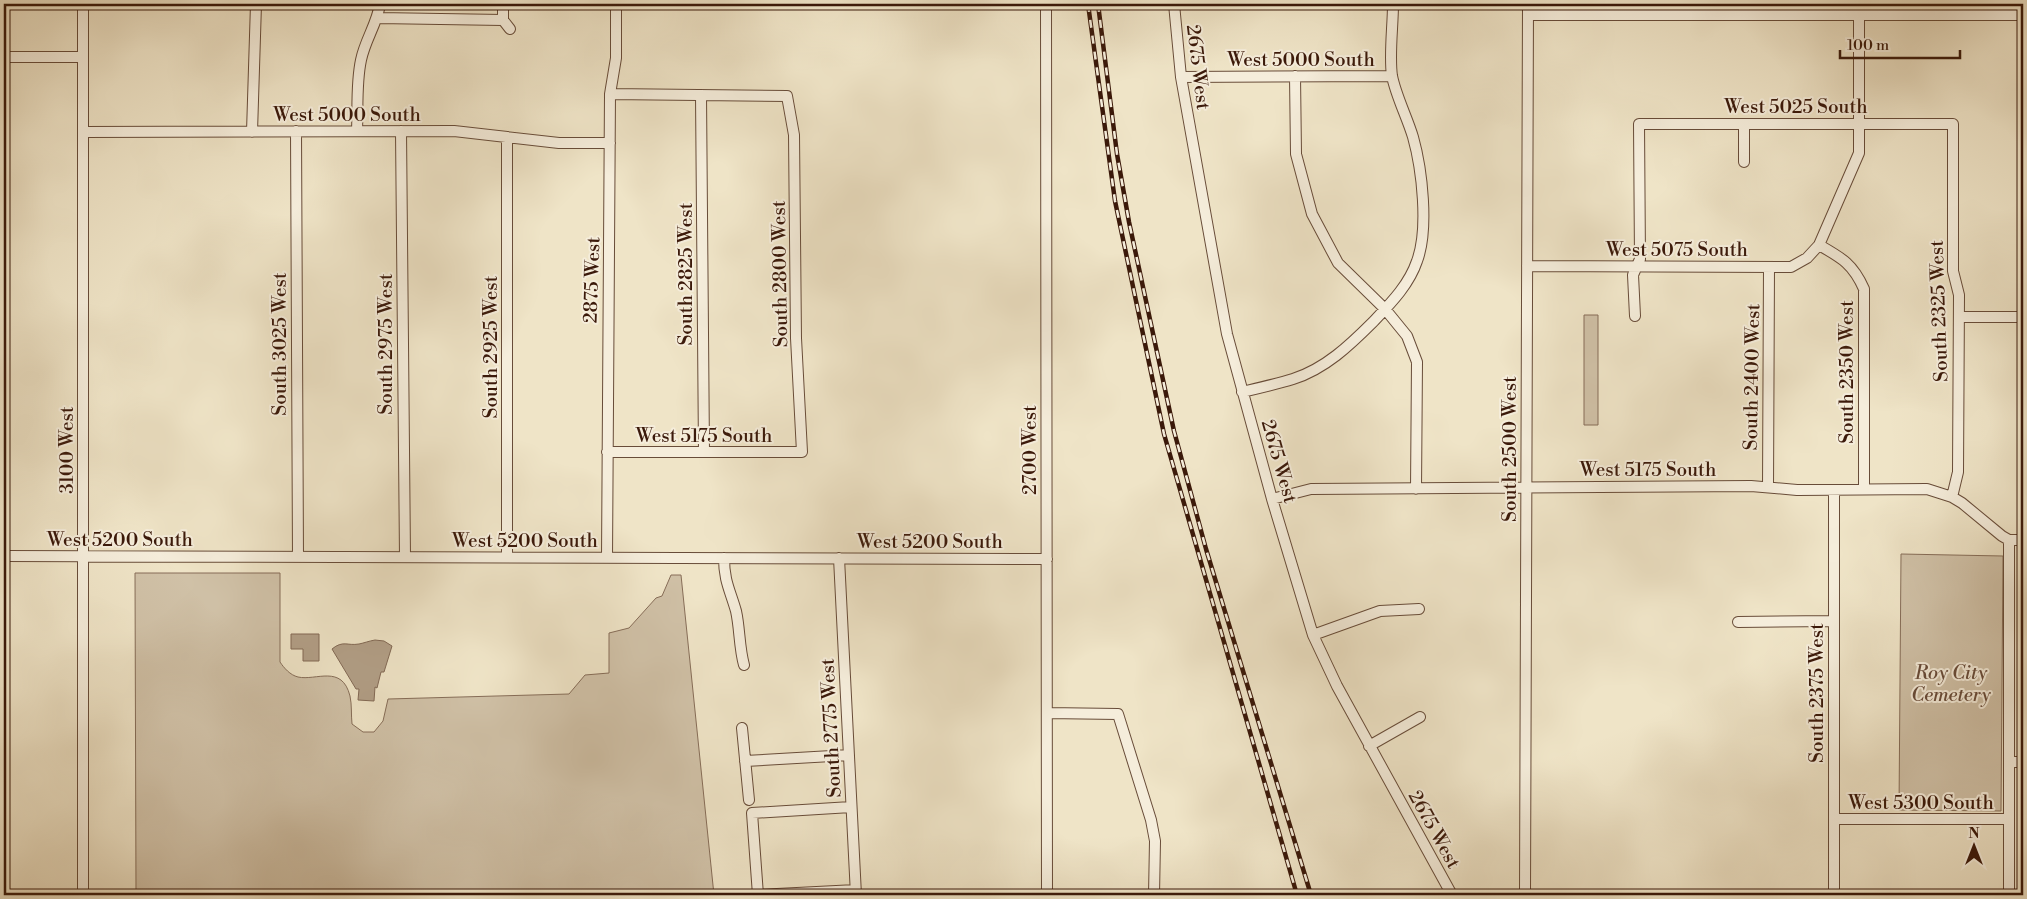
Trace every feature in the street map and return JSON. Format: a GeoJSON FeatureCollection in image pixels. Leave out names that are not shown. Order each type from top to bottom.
{"type":"FeatureCollection","features":[{"type":"Feature","properties":{"kind":"street","name":"3100 West"},"geometry":{"type":"LineString","coordinates":[[83,4],[83,895]]}},
{"type":"Feature","properties":{"kind":"street"},"geometry":{"type":"LineString","coordinates":[[252,132],[256,4]]}},
{"type":"Feature","properties":{"kind":"street"},"geometry":{"type":"LineString","coordinates":[[357,131],[358,75],[361,58],[378,18],[380,4]]}},
{"type":"Feature","properties":{"kind":"street"},"geometry":{"type":"LineString","coordinates":[[503,4],[503,20],[510,29]]}},
{"type":"Feature","properties":{"kind":"street","name":"2875 West"},"geometry":{"type":"LineString","coordinates":[[607,558],[610,94],[616,58],[616,4]]}},
{"type":"Feature","properties":{"kind":"street","name":"2700 West"},"geometry":{"type":"LineString","coordinates":[[1046,4],[1047,895]]}},
{"type":"Feature","properties":{"kind":"street","name":"2675 West"},"geometry":{"type":"LineString","coordinates":[[1174,4],[1181,77],[1227,334],[1272,499],[1313,634],[1337,686],[1452,895]]}},
{"type":"Feature","properties":{"kind":"street"},"geometry":{"type":"LineString","coordinates":[[1242,392],[1295,379],[1326,363],[1346,348],[1385,310],[1405,285],[1417,261],[1422,240],[1420,166],[1413,138],[1392,76],[1393,4]]}},
{"type":"Feature","properties":{"kind":"street","name":"South 2500 West"},"geometry":{"type":"LineString","coordinates":[[1525,895],[1528,4]]}},
{"type":"Feature","properties":{"kind":"street"},"geometry":{"type":"LineString","coordinates":[[1643,4],[1643,15]]}},
{"type":"Feature","properties":{"kind":"street"},"geometry":{"type":"LineString","coordinates":[[1528,15],[1859,14],[1951,9],[2023,15]]}},
{"type":"Feature","properties":{"kind":"street"},"geometry":{"type":"LineString","coordinates":[[1819,245],[1859,153],[1859,14]]}},
{"type":"Feature","properties":{"kind":"street"},"geometry":{"type":"LineString","coordinates":[[378,18],[503,20]]}},
{"type":"Feature","properties":{"kind":"street"},"geometry":{"type":"LineString","coordinates":[[4,57],[83,57]]}},
{"type":"Feature","properties":{"kind":"street"},"geometry":{"type":"LineString","coordinates":[[1295,76],[1296,154],[1312,214],[1338,263],[1385,310],[1407,336],[1418,362],[1416,490]]}},
{"type":"Feature","properties":{"kind":"street","name":"West 5000 South"},"geometry":{"type":"LineString","coordinates":[[1181,77],[1392,76]]}},
{"type":"Feature","properties":{"kind":"street"},"geometry":{"type":"LineString","coordinates":[[610,94],[701,95]]}},
{"type":"Feature","properties":{"kind":"street","name":"South 2800 West"},"geometry":{"type":"LineString","coordinates":[[701,95],[787,96],[794,135],[796,338],[802,452]]}},
{"type":"Feature","properties":{"kind":"street","name":"South 2825 West"},"geometry":{"type":"LineString","coordinates":[[701,95],[704,452]]}},
{"type":"Feature","properties":{"kind":"street","name":"West 5025 South"},"geometry":{"type":"LineString","coordinates":[[1637,266],[1640,259],[1639,124],[1953,124]]}},
{"type":"Feature","properties":{"kind":"street"},"geometry":{"type":"LineString","coordinates":[[1744,124],[1744,162]]}},
{"type":"Feature","properties":{"kind":"street","name":"South 2325 West"},"geometry":{"type":"LineString","coordinates":[[1952,497],[1958,472],[1959,316],[1959,295],[1953,271],[1953,124]]}},
{"type":"Feature","properties":{"kind":"street","name":"South 2975 West"},"geometry":{"type":"LineString","coordinates":[[401,131],[405,557]]}},
{"type":"Feature","properties":{"kind":"street","name":"West 5000 South"},"geometry":{"type":"LineString","coordinates":[[83,132],[454,131],[559,143],[610,142]]}},
{"type":"Feature","properties":{"kind":"street","name":"South 3025 West"},"geometry":{"type":"LineString","coordinates":[[296,132],[298,557]]}},
{"type":"Feature","properties":{"kind":"street","name":"South 2925 West"},"geometry":{"type":"LineString","coordinates":[[507,137],[507,557]]}},
{"type":"Feature","properties":{"kind":"street","name":"West 5075 South"},"geometry":{"type":"LineString","coordinates":[[1527,266],[1791,267],[1807,258],[1819,245]]}},
{"type":"Feature","properties":{"kind":"street","name":"South 2350 West"},"geometry":{"type":"LineString","coordinates":[[1819,245],[1844,259],[1856,272],[1864,289],[1864,489]]}},
{"type":"Feature","properties":{"kind":"street"},"geometry":{"type":"LineString","coordinates":[[1635,316],[1633,275],[1637,266]]}},
{"type":"Feature","properties":{"kind":"street","name":"South 2400 West"},"geometry":{"type":"LineString","coordinates":[[1768,487],[1769,267]]}},
{"type":"Feature","properties":{"kind":"street"},"geometry":{"type":"LineString","coordinates":[[1959,316],[2023,316]]}},
{"type":"Feature","properties":{"kind":"street","name":"West 5175 South"},"geometry":{"type":"LineString","coordinates":[[607,452],[802,452]]}},
{"type":"Feature","properties":{"kind":"street","name":"West 5175 South"},"geometry":{"type":"LineString","coordinates":[[1272,499],[1311,490],[1526,487],[1768,487],[1834,490],[1927,490],[1952,497],[2009,540]]}},
{"type":"Feature","properties":{"kind":"street","name":"South 2375 West"},"geometry":{"type":"LineString","coordinates":[[1834,490],[1834,895]]}},
{"type":"Feature","properties":{"kind":"street"},"geometry":{"type":"LineString","coordinates":[[2009,895],[2009,540],[2023,540]]}},
{"type":"Feature","properties":{"kind":"street","name":"West 5200 South"},"geometry":{"type":"LineString","coordinates":[[4,556],[1047,558]]}},
{"type":"Feature","properties":{"kind":"street"},"geometry":{"type":"LineString","coordinates":[[724,558],[724,577],[736,613],[744,665]]}},
{"type":"Feature","properties":{"kind":"street","name":"South 2775 West"},"geometry":{"type":"LineString","coordinates":[[839,558],[856,892]]}},
{"type":"Feature","properties":{"kind":"street"},"geometry":{"type":"LineString","coordinates":[[1313,634],[1380,611],[1419,609]]}},
{"type":"Feature","properties":{"kind":"street"},"geometry":{"type":"LineString","coordinates":[[1738,622],[1833,621]]}},
{"type":"Feature","properties":{"kind":"street"},"geometry":{"type":"LineString","coordinates":[[1047,713],[1118,714],[1151,820],[1155,840],[1154,895]]}},
{"type":"Feature","properties":{"kind":"street"},"geometry":{"type":"LineString","coordinates":[[1369,746],[1420,717]]}},
{"type":"Feature","properties":{"kind":"street"},"geometry":{"type":"LineString","coordinates":[[742,728],[749,800]]}},
{"type":"Feature","properties":{"kind":"street"},"geometry":{"type":"LineString","coordinates":[[745,762],[849,755]]}},
{"type":"Feature","properties":{"kind":"street"},"geometry":{"type":"LineString","coordinates":[[2009,762],[2023,762]]}},
{"type":"Feature","properties":{"kind":"street"},"geometry":{"type":"LineString","coordinates":[[851,807],[752,813],[758,895],[856,892]]}},
{"type":"Feature","properties":{"kind":"street","name":"West 5300 South"},"geometry":{"type":"LineString","coordinates":[[1834,819],[2009,819]]}},
{"type":"Feature","properties":{"kind":"green space"},"geometry":{"type":"Polygon","coordinates":[[[1584,315],[1598,315],[1598,425],[1584,425],[1584,315]]]}},
{"type":"Feature","properties":{"kind":"green space","name":"Roy City Cemetery"},"geometry":{"type":"Polygon","coordinates":[[[1901,554],[2003,556],[2001,811],[1899,810],[1901,554]]]}},
{"type":"Feature","properties":{"kind":"green space"},"geometry":{"type":"Polygon","coordinates":[[[135,573],[280,573],[280,662],[285,669],[298,677],[328,676],[341,680],[350,696],[352,724],[363,732],[374,732],[383,721],[388,699],[569,694],[585,675],[609,673],[609,633],[629,628],[656,598],[662,596],[671,575],[681,575],[714,895],[136,895],[135,573]]]}},
{"type":"Feature","properties":{"kind":"shaded area"},"geometry":{"type":"Polygon","coordinates":[[[291,634],[319,634],[319,661],[303,661],[303,649],[291,649],[291,634]]]}},
{"type":"Feature","properties":{"kind":"shaded area"},"geometry":{"type":"Polygon","coordinates":[[[375,640],[384,641],[392,646],[384,672],[381,672],[377,688],[375,687],[374,701],[358,700],[359,689],[356,689],[332,649],[342,644],[359,644],[375,640]]]}},
{"type":"Feature","properties":{"kind":"railway"},"geometry":{"type":"LineString","coordinates":[[1088,4],[1115,201],[1164,434],[1297,895]]}},
{"type":"Feature","properties":{"kind":"railway"},"geometry":{"type":"LineString","coordinates":[[1098,4],[1117,154],[1129,222],[1174,431],[1206,549],[1311,895]]}}]}
